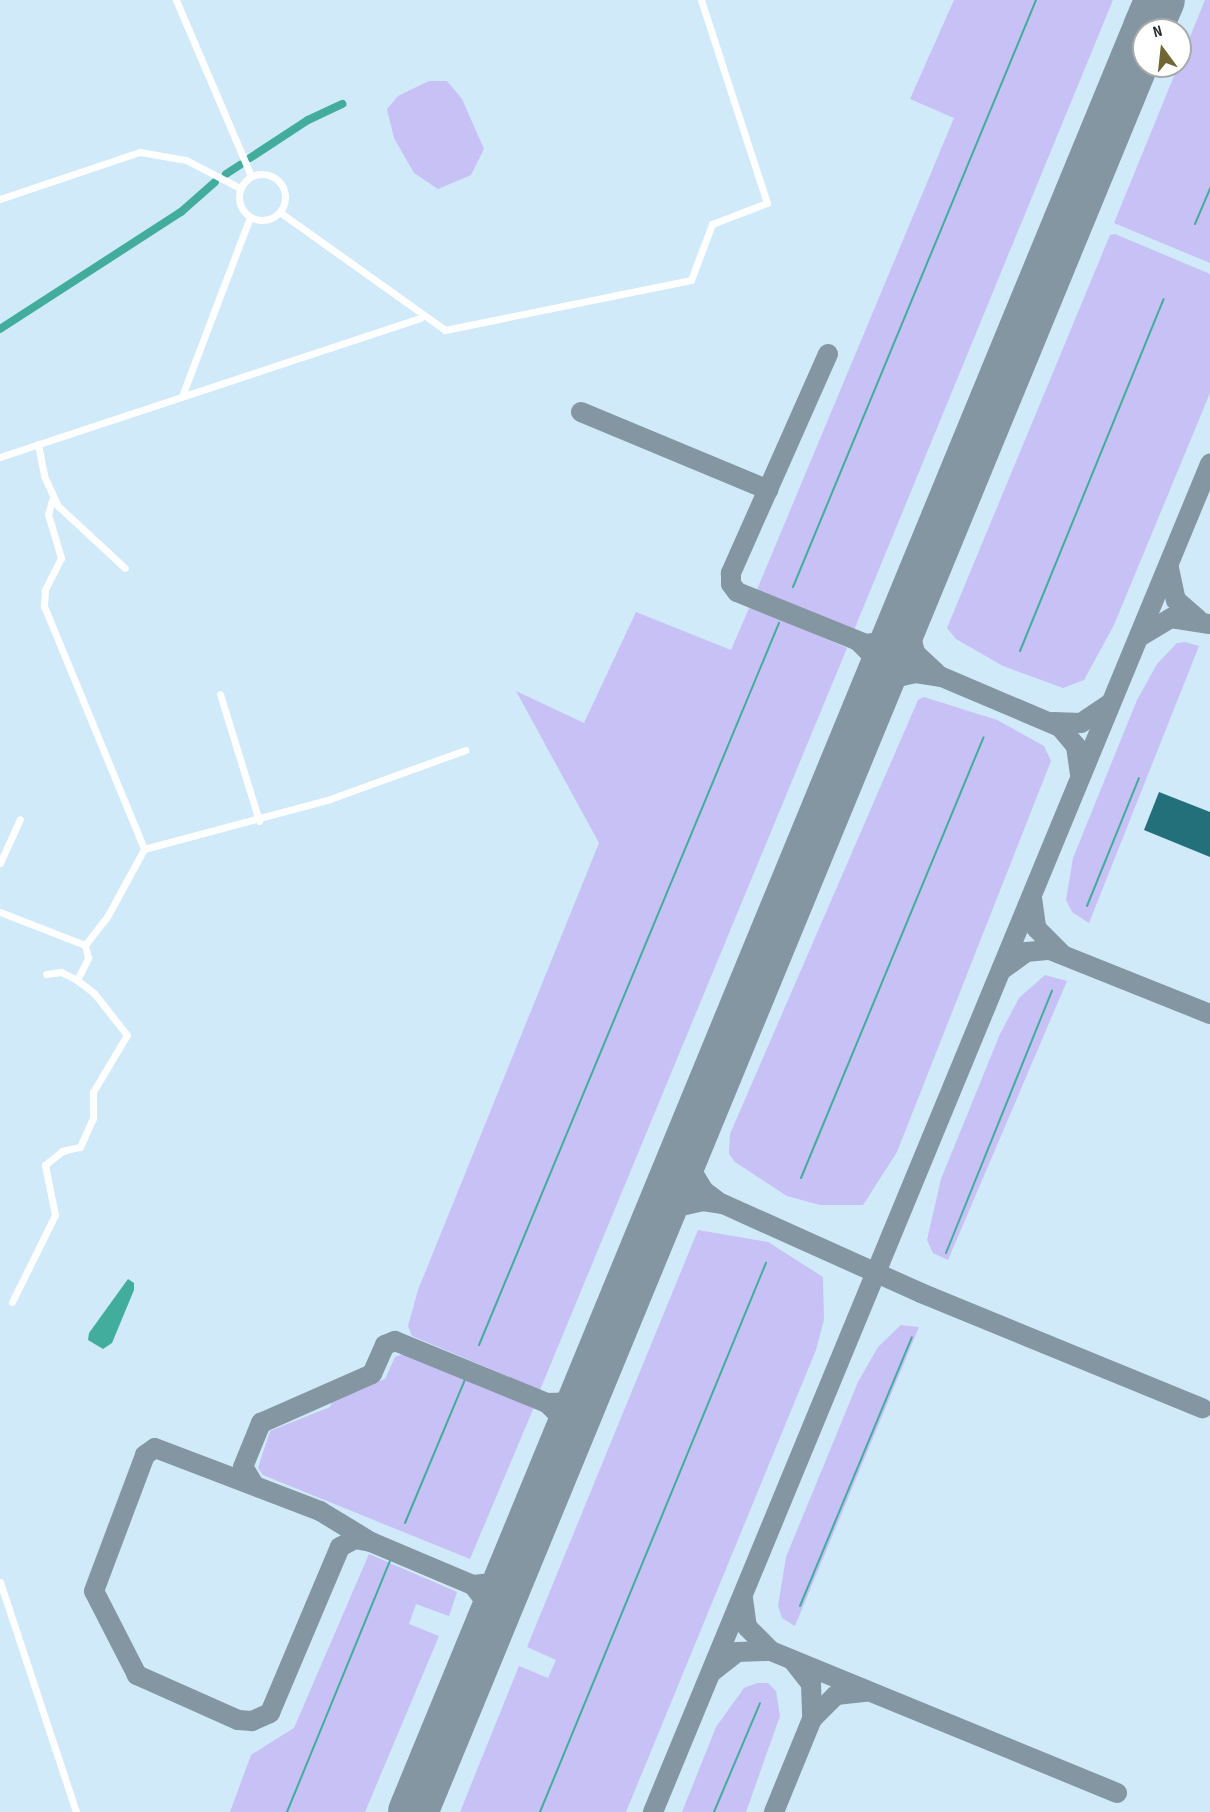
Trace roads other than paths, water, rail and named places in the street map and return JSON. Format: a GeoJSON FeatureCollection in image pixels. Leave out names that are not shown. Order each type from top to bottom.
{"type":"FeatureCollection","features":[{"type":"Feature","properties":{"kind":"street"},"geometry":{"type":"LineString","coordinates":[[176,0],[251,176]]}},
{"type":"Feature","properties":{"kind":"street"},"geometry":{"type":"LineString","coordinates":[[280,213],[421,318],[445,330],[691,280],[712,224],[767,203],[701,0]]}},
{"type":"Feature","properties":{"kind":"street"},"geometry":{"type":"LineString","coordinates":[[0,199],[140,152],[186,160],[240,188]]}},
{"type":"Feature","properties":{"kind":"street"},"geometry":{"type":"LineString","coordinates":[[267,174],[281,182],[286,198],[280,213],[263,221],[250,217],[241,208],[240,188],[251,176],[267,174]]}},
{"type":"Feature","properties":{"kind":"street"},"geometry":{"type":"LineString","coordinates":[[182,396],[250,217]]}},
{"type":"Feature","properties":{"kind":"street"},"geometry":{"type":"LineString","coordinates":[[0,457],[421,318]]}},
{"type":"Feature","properties":{"kind":"street"},"geometry":{"type":"LineString","coordinates":[[38,444],[53,497],[74,525],[125,568]]}},
{"type":"Feature","properties":{"kind":"street"},"geometry":{"type":"LineString","coordinates":[[53,497],[48,513],[61,558],[43,597],[44,606],[144,849]]}},
{"type":"Feature","properties":{"kind":"street"},"geometry":{"type":"LineString","coordinates":[[220,694],[259,820]]}},
{"type":"Feature","properties":{"kind":"street"},"geometry":{"type":"LineString","coordinates":[[85,945],[107,917],[144,849],[201,831],[259,820],[465,750]]}},
{"type":"Feature","properties":{"kind":"street"},"geometry":{"type":"LineString","coordinates":[[0,863],[20,819]]}},
{"type":"Feature","properties":{"kind":"street"},"geometry":{"type":"LineString","coordinates":[[0,912],[85,945]]}},
{"type":"Feature","properties":{"kind":"street"},"geometry":{"type":"LineString","coordinates":[[77,980],[88,958],[85,945]]}},
{"type":"Feature","properties":{"kind":"street"},"geometry":{"type":"LineString","coordinates":[[12,1302],[55,1215],[45,1165],[62,1151],[80,1147],[93,1119],[93,1092],[127,1035],[94,993],[77,980],[62,972],[46,974]]}},
{"type":"Feature","properties":{"kind":"street"},"geometry":{"type":"LineString","coordinates":[[0,1582],[76,1812]]}},
{"type":"Feature","properties":{"kind":"waterway"},"geometry":{"type":"LineString","coordinates":[[793,587],[1036,0]]}},
{"type":"Feature","properties":{"kind":"waterway"},"geometry":{"type":"LineString","coordinates":[[250,158],[308,120],[343,104]]}},
{"type":"Feature","properties":{"kind":"waterway"},"geometry":{"type":"LineString","coordinates":[[226,174],[240,165]]}},
{"type":"Feature","properties":{"kind":"waterway"},"geometry":{"type":"LineString","coordinates":[[0,329],[181,212],[215,182]]}},
{"type":"Feature","properties":{"kind":"waterway"},"geometry":{"type":"LineString","coordinates":[[1195,224],[1210,188]]}},
{"type":"Feature","properties":{"kind":"waterway"},"geometry":{"type":"LineString","coordinates":[[1020,651],[1164,299]]}},
{"type":"Feature","properties":{"kind":"waterway"},"geometry":{"type":"LineString","coordinates":[[479,1345],[779,623]]}},
{"type":"Feature","properties":{"kind":"waterway"},"geometry":{"type":"LineString","coordinates":[[801,1178],[984,737]]}},
{"type":"Feature","properties":{"kind":"waterway"},"geometry":{"type":"LineString","coordinates":[[1087,906],[1139,778]]}},
{"type":"Feature","properties":{"kind":"waterway"},"geometry":{"type":"LineString","coordinates":[[946,1253],[1052,991]]}},
{"type":"Feature","properties":{"kind":"waterway"},"geometry":{"type":"LineString","coordinates":[[540,1812],[766,1263]]}},
{"type":"Feature","properties":{"kind":"waterway"},"geometry":{"type":"LineString","coordinates":[[800,1606],[912,1337]]}},
{"type":"Feature","properties":{"kind":"waterway"},"geometry":{"type":"LineString","coordinates":[[405,1523],[467,1375]]}},
{"type":"Feature","properties":{"kind":"waterway"},"geometry":{"type":"LineString","coordinates":[[287,1812],[391,1559]]}},
{"type":"Feature","properties":{"kind":"waterway"},"geometry":{"type":"LineString","coordinates":[[714,1812],[760,1703]]}}]}
